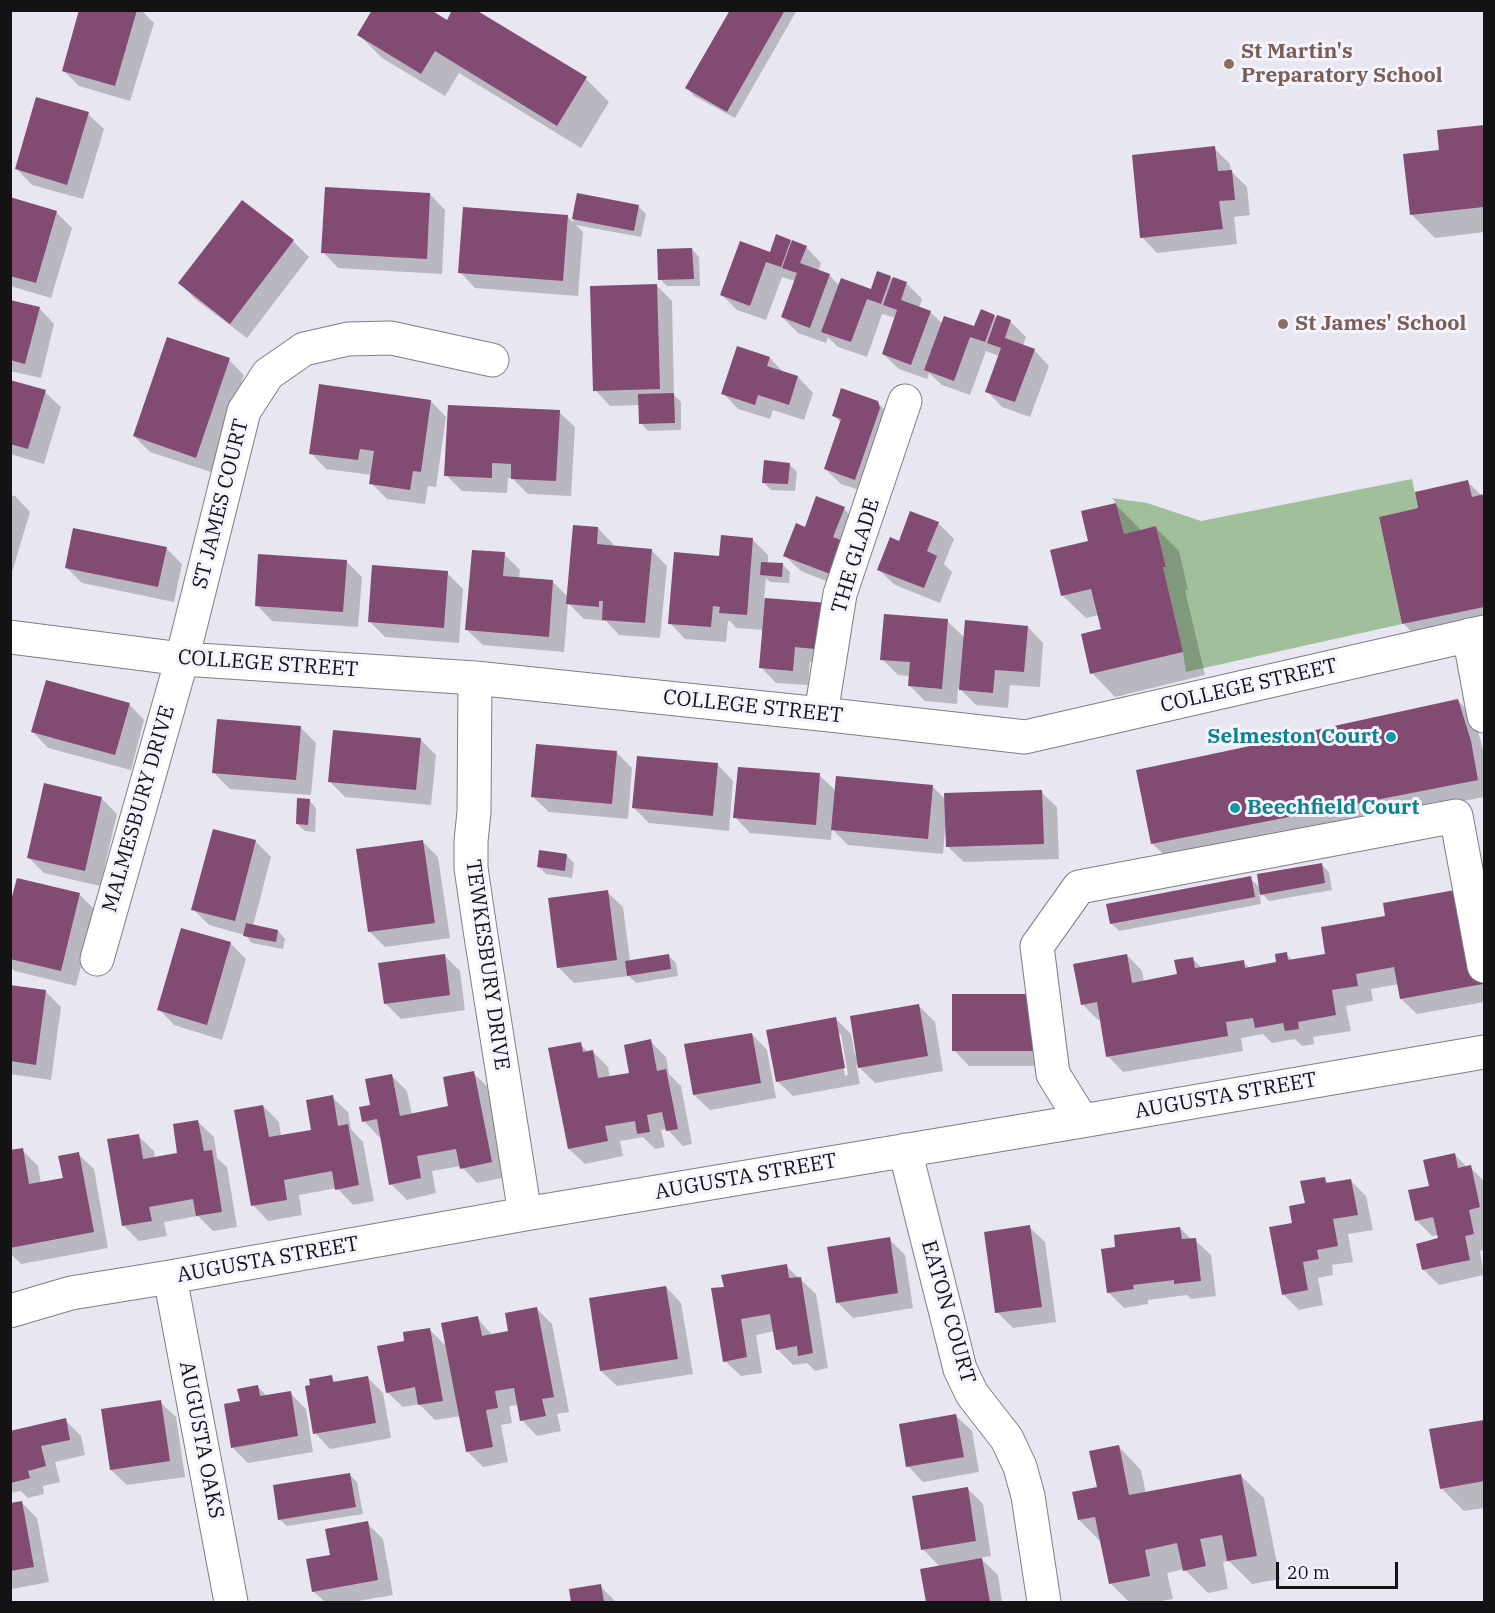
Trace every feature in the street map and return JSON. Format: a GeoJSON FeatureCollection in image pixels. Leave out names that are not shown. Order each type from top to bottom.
{"type":"FeatureCollection","features":[{"type":"Feature","properties":{"kind":"street","name":"ST JAMES COURT"},"geometry":{"type":"LineString","coordinates":[[182,659],[244,411],[268,374],[304,349],[348,339],[391,338],[492,360]]}},
{"type":"Feature","properties":{"kind":"street","name":"THE GLADE"},"geometry":{"type":"LineString","coordinates":[[821,714],[840,594],[905,401]]}},
{"type":"Feature","properties":{"kind":"street","name":"COLLEGE STREET"},"geometry":{"type":"LineString","coordinates":[[10,637],[182,659],[474,678],[1025,737],[1477,633]]}},
{"type":"Feature","properties":{"kind":"street"},"geometry":{"type":"LineString","coordinates":[[1477,633],[1485,716]]}},
{"type":"Feature","properties":{"kind":"street","name":"MALMESBURY DRIVE"},"geometry":{"type":"LineString","coordinates":[[97,959],[182,659]]}},
{"type":"Feature","properties":{"kind":"street","name":"TEWKESBURY DRIVE"},"geometry":{"type":"LineString","coordinates":[[474,678],[474,812],[471,868],[525,1214]]}},
{"type":"Feature","properties":{"kind":"street"},"geometry":{"type":"LineString","coordinates":[[1082,1121],[1053,1074],[1037,946],[1079,887],[1456,816],[1485,966]]}},
{"type":"Feature","properties":{"kind":"street","name":"AUGUSTA STREET"},"geometry":{"type":"LineString","coordinates":[[10,1311],[71,1293],[1485,1052]]}},
{"type":"Feature","properties":{"kind":"street","name":"EATON COURT"},"geometry":{"type":"LineString","coordinates":[[906,1150],[960,1369],[972,1394],[1007,1439],[1020,1467],[1028,1496],[1044,1602]]}},
{"type":"Feature","properties":{"kind":"street","name":"AUGUSTA OAKS"},"geometry":{"type":"LineString","coordinates":[[170,1277],[231,1602]]}},
{"type":"Feature","properties":{"kind":"green space"},"geometry":{"type":"Polygon","coordinates":[[[1412,479],[1418,508],[1379,517],[1402,624],[1186,672],[1156,526],[1124,534],[1116,503],[1112,498],[1147,503],[1201,521],[1412,479]]]}},
{"type":"Feature","properties":{"kind":"building"},"geometry":{"type":"Polygon","coordinates":[[[79,10],[137,10],[115,86],[62,71],[79,10]]]}},
{"type":"Feature","properties":{"kind":"building"},"geometry":{"type":"Polygon","coordinates":[[[372,10],[431,10],[447,20],[452,10],[476,10],[587,77],[557,126],[435,51],[421,74],[357,35],[372,10]]]}},
{"type":"Feature","properties":{"kind":"building"},"geometry":{"type":"Polygon","coordinates":[[[730,10],[785,10],[727,112],[685,88],[730,10]]]}},
{"type":"Feature","properties":{"kind":"building"},"geometry":{"type":"Polygon","coordinates":[[[36,97],[89,112],[67,185],[15,169],[36,97]]]}},
{"type":"Feature","properties":{"kind":"building"},"geometry":{"type":"Polygon","coordinates":[[[1484,125],[1484,207],[1410,215],[1403,154],[1439,150],[1437,130],[1484,125]]]}},
{"type":"Feature","properties":{"kind":"building"},"geometry":{"type":"Polygon","coordinates":[[[1215,146],[1218,171],[1232,170],[1235,200],[1219,201],[1223,229],[1140,238],[1132,155],[1215,146]]]}},
{"type":"Feature","properties":{"kind":"building"},"geometry":{"type":"Polygon","coordinates":[[[325,187],[430,193],[427,259],[321,253],[325,187]]]}},
{"type":"Feature","properties":{"kind":"building"},"geometry":{"type":"Polygon","coordinates":[[[577,193],[639,205],[634,231],[572,219],[577,193]]]}},
{"type":"Feature","properties":{"kind":"building"},"geometry":{"type":"Polygon","coordinates":[[[10,197],[57,211],[36,283],[10,276],[10,197]]]}},
{"type":"Feature","properties":{"kind":"building"},"geometry":{"type":"Polygon","coordinates":[[[242,200],[294,240],[230,324],[178,283],[242,200]]]}},
{"type":"Feature","properties":{"kind":"building"},"geometry":{"type":"Polygon","coordinates":[[[463,207],[568,215],[563,281],[458,273],[463,207]]]}},
{"type":"Feature","properties":{"kind":"building"},"geometry":{"type":"Polygon","coordinates":[[[776,234],[791,240],[781,267],[766,262],[750,306],[720,295],[740,241],[770,252],[776,234]]]}},
{"type":"Feature","properties":{"kind":"building"},"geometry":{"type":"Polygon","coordinates":[[[792,240],[807,246],[800,263],[830,274],[810,328],[781,317],[797,273],[782,268],[792,240]]]}},
{"type":"Feature","properties":{"kind":"building"},"geometry":{"type":"Polygon","coordinates":[[[692,248],[694,279],[658,280],[657,249],[692,248]]]}},
{"type":"Feature","properties":{"kind":"building"},"geometry":{"type":"Polygon","coordinates":[[[877,271],[891,276],[881,304],[867,299],[851,342],[821,332],[841,278],[871,289],[877,271]]]}},
{"type":"Feature","properties":{"kind":"building"},"geometry":{"type":"Polygon","coordinates":[[[893,277],[907,282],[901,300],[931,311],[911,365],[882,354],[897,310],[883,305],[893,277]]]}},
{"type":"Feature","properties":{"kind":"building"},"geometry":{"type":"Polygon","coordinates":[[[657,284],[660,389],[593,391],[590,286],[657,284]]]}},
{"type":"Feature","properties":{"kind":"building"},"geometry":{"type":"Polygon","coordinates":[[[10,300],[40,307],[25,364],[10,360],[10,300]]]}},
{"type":"Feature","properties":{"kind":"building"},"geometry":{"type":"Polygon","coordinates":[[[981,309],[995,315],[985,342],[970,337],[954,381],[924,370],[944,316],[974,326],[981,309]]]}},
{"type":"Feature","properties":{"kind":"building"},"geometry":{"type":"Polygon","coordinates":[[[997,315],[1011,320],[1005,338],[1035,349],[1015,402],[985,392],[1001,348],[987,343],[997,315]]]}},
{"type":"Feature","properties":{"kind":"building"},"geometry":{"type":"Polygon","coordinates":[[[167,337],[230,358],[196,458],[133,436],[167,337]]]}},
{"type":"Feature","properties":{"kind":"building"},"geometry":{"type":"Polygon","coordinates":[[[737,346],[770,357],[767,366],[798,376],[789,405],[758,395],[755,405],[721,394],[737,346]]]}},
{"type":"Feature","properties":{"kind":"building"},"geometry":{"type":"Polygon","coordinates":[[[10,380],[46,390],[28,449],[10,444],[10,380]]]}},
{"type":"Feature","properties":{"kind":"building"},"geometry":{"type":"Polygon","coordinates":[[[319,384],[431,400],[421,472],[413,471],[410,490],[369,484],[374,451],[360,449],[358,460],[309,454],[319,384]]]}},
{"type":"Feature","properties":{"kind":"building"},"geometry":{"type":"Polygon","coordinates":[[[841,388],[878,401],[880,408],[855,480],[824,469],[841,419],[832,416],[841,388]]]}},
{"type":"Feature","properties":{"kind":"building"},"geometry":{"type":"Polygon","coordinates":[[[674,393],[675,423],[639,424],[638,394],[674,393]]]}},
{"type":"Feature","properties":{"kind":"building"},"geometry":{"type":"Polygon","coordinates":[[[448,405],[560,410],[556,481],[511,479],[511,464],[492,463],[492,478],[444,476],[448,405]]]}},
{"type":"Feature","properties":{"kind":"building"},"geometry":{"type":"Polygon","coordinates":[[[764,460],[790,463],[788,484],[762,483],[764,460]]]}},
{"type":"Feature","properties":{"kind":"building"},"geometry":{"type":"Polygon","coordinates":[[[1468,480],[1472,497],[1484,494],[1484,607],[1402,624],[1379,517],[1418,508],[1415,492],[1468,480]]]}},
{"type":"Feature","properties":{"kind":"building"},"geometry":{"type":"Polygon","coordinates":[[[816,496],[845,507],[833,537],[843,541],[830,574],[783,556],[796,523],[805,527],[816,496]]]}},
{"type":"Feature","properties":{"kind":"building"},"geometry":{"type":"Polygon","coordinates":[[[1116,503],[1124,534],[1156,526],[1183,652],[1090,674],[1081,634],[1101,629],[1091,589],[1061,596],[1050,550],[1088,541],[1081,511],[1116,503]]]}},
{"type":"Feature","properties":{"kind":"building"},"geometry":{"type":"Polygon","coordinates":[[[910,511],[939,522],[927,551],[937,556],[924,588],[877,570],[890,537],[899,541],[910,511]]]}},
{"type":"Feature","properties":{"kind":"building"},"geometry":{"type":"Polygon","coordinates":[[[573,525],[598,527],[597,544],[652,549],[645,623],[602,620],[603,601],[599,601],[599,607],[566,604],[573,525]]]}},
{"type":"Feature","properties":{"kind":"building"},"geometry":{"type":"Polygon","coordinates":[[[73,528],[167,547],[158,587],[65,568],[73,528]]]}},
{"type":"Feature","properties":{"kind":"building"},"geometry":{"type":"Polygon","coordinates":[[[721,535],[753,538],[747,615],[719,613],[720,607],[713,606],[711,627],[668,624],[674,552],[719,556],[721,535]]]}},
{"type":"Feature","properties":{"kind":"building"},"geometry":{"type":"Polygon","coordinates":[[[472,550],[505,552],[503,576],[553,580],[549,637],[465,630],[472,550]]]}},
{"type":"Feature","properties":{"kind":"building"},"geometry":{"type":"Polygon","coordinates":[[[258,554],[347,560],[343,612],[255,606],[258,554]]]}},
{"type":"Feature","properties":{"kind":"building"},"geometry":{"type":"Polygon","coordinates":[[[761,562],[783,563],[782,577],[760,575],[761,562]]]}},
{"type":"Feature","properties":{"kind":"building"},"geometry":{"type":"Polygon","coordinates":[[[372,565],[448,571],[444,628],[368,622],[372,565]]]}},
{"type":"Feature","properties":{"kind":"building"},"geometry":{"type":"Polygon","coordinates":[[[765,598],[829,603],[825,650],[795,647],[793,671],[759,668],[765,598]]]}},
{"type":"Feature","properties":{"kind":"building"},"geometry":{"type":"Polygon","coordinates":[[[884,614],[948,619],[942,689],[908,686],[910,662],[880,660],[884,614]]]}},
{"type":"Feature","properties":{"kind":"building"},"geometry":{"type":"Polygon","coordinates":[[[965,620],[1028,626],[1024,672],[995,670],[993,693],[959,690],[965,620]]]}},
{"type":"Feature","properties":{"kind":"building"},"geometry":{"type":"Polygon","coordinates":[[[46,680],[130,703],[115,755],[31,732],[46,680]]]}},
{"type":"Feature","properties":{"kind":"building"},"geometry":{"type":"Polygon","coordinates":[[[1458,699],[1471,741],[1478,780],[1151,844],[1136,770],[1458,699]]]}},
{"type":"Feature","properties":{"kind":"building"},"geometry":{"type":"Polygon","coordinates":[[[217,719],[301,726],[296,780],[212,773],[217,719]]]}},
{"type":"Feature","properties":{"kind":"building"},"geometry":{"type":"Polygon","coordinates":[[[333,730],[421,738],[416,790],[328,782],[333,730]]]}},
{"type":"Feature","properties":{"kind":"building"},"geometry":{"type":"Polygon","coordinates":[[[536,744],[617,751],[612,804],[531,797],[536,744]]]}},
{"type":"Feature","properties":{"kind":"building"},"geometry":{"type":"Polygon","coordinates":[[[637,756],[718,763],[713,816],[632,808],[637,756]]]}},
{"type":"Feature","properties":{"kind":"building"},"geometry":{"type":"Polygon","coordinates":[[[738,767],[820,773],[816,825],[733,818],[738,767]]]}},
{"type":"Feature","properties":{"kind":"building"},"geometry":{"type":"Polygon","coordinates":[[[836,776],[933,785],[928,839],[831,830],[836,776]]]}},
{"type":"Feature","properties":{"kind":"building"},"geometry":{"type":"Polygon","coordinates":[[[44,783],[102,797],[85,871],[27,858],[44,783]]]}},
{"type":"Feature","properties":{"kind":"building"},"geometry":{"type":"Polygon","coordinates":[[[1042,790],[1044,844],[946,847],[944,793],[1042,790]]]}},
{"type":"Feature","properties":{"kind":"building"},"geometry":{"type":"Polygon","coordinates":[[[297,798],[310,799],[308,825],[296,824],[297,798]]]}},
{"type":"Feature","properties":{"kind":"building"},"geometry":{"type":"Polygon","coordinates":[[[213,829],[256,840],[235,921],[191,910],[213,829]]]}},
{"type":"Feature","properties":{"kind":"building"},"geometry":{"type":"Polygon","coordinates":[[[423,840],[435,923],[368,932],[356,849],[423,840]]]}},
{"type":"Feature","properties":{"kind":"building"},"geometry":{"type":"Polygon","coordinates":[[[539,850],[567,854],[565,871],[537,867],[539,850]]]}},
{"type":"Feature","properties":{"kind":"building"},"geometry":{"type":"Polygon","coordinates":[[[1322,863],[1325,883],[1260,895],[1257,874],[1322,863]]]}},
{"type":"Feature","properties":{"kind":"building"},"geometry":{"type":"Polygon","coordinates":[[[1251,876],[1255,897],[1110,924],[1106,904],[1251,876]]]}},
{"type":"Feature","properties":{"kind":"building"},"geometry":{"type":"Polygon","coordinates":[[[17,878],[80,893],[61,971],[10,959],[10,904],[17,878]]]}},
{"type":"Feature","properties":{"kind":"building"},"geometry":{"type":"Polygon","coordinates":[[[1466,888],[1483,984],[1400,999],[1394,967],[1356,974],[1358,986],[1332,990],[1336,1015],[1298,1022],[1299,1029],[1285,1031],[1283,1023],[1255,1028],[1253,1018],[1226,1022],[1228,1036],[1106,1057],[1097,1002],[1081,1005],[1073,964],[1127,954],[1132,983],[1177,974],[1174,960],[1193,957],[1195,968],[1244,960],[1245,968],[1276,962],[1275,954],[1287,952],[1288,960],[1325,954],[1321,927],[1385,916],[1383,903],[1466,888]]]}},
{"type":"Feature","properties":{"kind":"building"},"geometry":{"type":"Polygon","coordinates":[[[608,890],[617,960],[557,968],[548,898],[608,890]]]}},
{"type":"Feature","properties":{"kind":"building"},"geometry":{"type":"Polygon","coordinates":[[[246,923],[278,930],[276,942],[243,936],[246,923]]]}},
{"type":"Feature","properties":{"kind":"building"},"geometry":{"type":"Polygon","coordinates":[[[181,928],[231,942],[207,1025],[157,1010],[181,928]]]}},
{"type":"Feature","properties":{"kind":"building"},"geometry":{"type":"Polygon","coordinates":[[[445,954],[450,995],[384,1004],[378,963],[445,954]]]}},
{"type":"Feature","properties":{"kind":"building"},"geometry":{"type":"Polygon","coordinates":[[[669,954],[671,969],[627,976],[625,961],[669,954]]]}},
{"type":"Feature","properties":{"kind":"building"},"geometry":{"type":"Polygon","coordinates":[[[10,985],[46,990],[36,1065],[10,1061],[10,985]]]}},
{"type":"Feature","properties":{"kind":"building"},"geometry":{"type":"Polygon","coordinates":[[[952,994],[1040,994],[1039,1051],[952,1051],[952,994]]]}},
{"type":"Feature","properties":{"kind":"building"},"geometry":{"type":"Polygon","coordinates":[[[919,1004],[928,1056],[858,1068],[850,1016],[919,1004]]]}},
{"type":"Feature","properties":{"kind":"building"},"geometry":{"type":"Polygon","coordinates":[[[836,1017],[845,1068],[776,1082],[766,1030],[836,1017]]]}},
{"type":"Feature","properties":{"kind":"building"},"geometry":{"type":"Polygon","coordinates":[[[752,1033],[761,1083],[693,1095],[684,1044],[752,1033]]]}},
{"type":"Feature","properties":{"kind":"building"},"geometry":{"type":"Polygon","coordinates":[[[651,1039],[657,1071],[666,1069],[678,1129],[666,1131],[662,1112],[647,1115],[650,1132],[637,1134],[635,1121],[605,1126],[608,1141],[568,1149],[548,1048],[581,1042],[583,1052],[593,1050],[598,1078],[629,1073],[624,1045],[651,1039]]]}},
{"type":"Feature","properties":{"kind":"building"},"geometry":{"type":"Polygon","coordinates":[[[474,1071],[492,1162],[460,1169],[456,1149],[417,1156],[421,1178],[389,1185],[377,1119],[362,1122],[359,1107],[370,1105],[365,1079],[392,1074],[400,1116],[448,1106],[443,1077],[474,1071]]]}},
{"type":"Feature","properties":{"kind":"building"},"geometry":{"type":"Polygon","coordinates":[[[333,1095],[338,1126],[348,1124],[359,1185],[335,1190],[332,1171],[284,1180],[287,1200],[251,1206],[234,1110],[263,1105],[269,1137],[311,1130],[306,1100],[333,1095]]]}},
{"type":"Feature","properties":{"kind":"building"},"geometry":{"type":"Polygon","coordinates":[[[198,1120],[204,1151],[212,1150],[222,1212],[196,1216],[193,1199],[149,1207],[152,1221],[122,1226],[107,1139],[139,1134],[143,1159],[177,1153],[173,1124],[198,1120]]]}},
{"type":"Feature","properties":{"kind":"building"},"geometry":{"type":"Polygon","coordinates":[[[23,1148],[29,1184],[63,1178],[58,1156],[79,1152],[94,1232],[10,1248],[10,1150],[23,1148]]]}},
{"type":"Feature","properties":{"kind":"building"},"geometry":{"type":"Polygon","coordinates":[[[1455,1153],[1458,1168],[1471,1165],[1480,1207],[1469,1210],[1474,1234],[1465,1236],[1470,1260],[1422,1270],[1416,1244],[1438,1238],[1433,1217],[1415,1221],[1408,1190],[1429,1186],[1423,1160],[1455,1153]]]}},
{"type":"Feature","properties":{"kind":"building"},"geometry":{"type":"Polygon","coordinates":[[[1325,1177],[1326,1183],[1351,1179],[1358,1215],[1333,1219],[1338,1246],[1317,1250],[1319,1259],[1303,1262],[1308,1290],[1282,1295],[1269,1227],[1292,1223],[1289,1206],[1305,1203],[1300,1181],[1325,1177]]]}},
{"type":"Feature","properties":{"kind":"building"},"geometry":{"type":"Polygon","coordinates":[[[1030,1225],[1042,1307],[995,1313],[984,1232],[1030,1225]]]}},
{"type":"Feature","properties":{"kind":"building"},"geometry":{"type":"Polygon","coordinates":[[[1180,1227],[1182,1239],[1196,1238],[1201,1281],[1174,1284],[1174,1280],[1133,1285],[1134,1289],[1107,1293],[1101,1249],[1115,1247],[1114,1235],[1180,1227]]]}},
{"type":"Feature","properties":{"kind":"building"},"geometry":{"type":"Polygon","coordinates":[[[890,1237],[898,1293],[836,1303],[827,1247],[890,1237]]]}},
{"type":"Feature","properties":{"kind":"building"},"geometry":{"type":"Polygon","coordinates":[[[787,1264],[789,1278],[801,1277],[813,1353],[798,1356],[797,1346],[776,1350],[770,1314],[741,1319],[747,1357],[723,1362],[711,1288],[724,1287],[721,1275],[787,1264]]]}},
{"type":"Feature","properties":{"kind":"building"},"geometry":{"type":"Polygon","coordinates":[[[666,1286],[678,1359],[600,1371],[589,1298],[666,1286]]]}},
{"type":"Feature","properties":{"kind":"building"},"geometry":{"type":"Polygon","coordinates":[[[537,1307],[554,1397],[542,1399],[546,1416],[520,1421],[514,1388],[495,1391],[498,1408],[486,1410],[493,1447],[466,1452],[441,1323],[478,1316],[482,1336],[508,1331],[505,1313],[537,1307]]]}},
{"type":"Feature","properties":{"kind":"building"},"geometry":{"type":"Polygon","coordinates":[[[430,1328],[443,1401],[418,1405],[415,1387],[386,1393],[377,1346],[404,1341],[403,1332],[430,1328]]]}},
{"type":"Feature","properties":{"kind":"building"},"geometry":{"type":"Polygon","coordinates":[[[332,1375],[333,1382],[368,1376],[376,1423],[313,1434],[305,1386],[310,1385],[309,1379],[332,1375]]]}},
{"type":"Feature","properties":{"kind":"building"},"geometry":{"type":"Polygon","coordinates":[[[258,1385],[260,1396],[291,1391],[298,1436],[231,1448],[224,1404],[240,1401],[237,1389],[258,1385]]]}},
{"type":"Feature","properties":{"kind":"building"},"geometry":{"type":"Polygon","coordinates":[[[161,1400],[170,1461],[110,1470],[101,1409],[161,1400]]]}},
{"type":"Feature","properties":{"kind":"building"},"geometry":{"type":"Polygon","coordinates":[[[956,1414],[964,1457],[906,1467],[899,1424],[956,1414]]]}},
{"type":"Feature","properties":{"kind":"building"},"geometry":{"type":"Polygon","coordinates":[[[66,1418],[70,1440],[41,1446],[46,1466],[28,1471],[30,1478],[11,1483],[10,1431],[66,1418]]]}},
{"type":"Feature","properties":{"kind":"building"},"geometry":{"type":"Polygon","coordinates":[[[1484,1420],[1484,1481],[1440,1489],[1429,1429],[1484,1420]]]}},
{"type":"Feature","properties":{"kind":"building"},"geometry":{"type":"Polygon","coordinates":[[[1119,1445],[1129,1495],[1241,1474],[1257,1556],[1227,1561],[1222,1535],[1200,1539],[1206,1566],[1183,1571],[1177,1543],[1145,1550],[1150,1576],[1109,1584],[1095,1517],[1078,1520],[1072,1492],[1097,1487],[1089,1451],[1119,1445]]]}},
{"type":"Feature","properties":{"kind":"building"},"geometry":{"type":"Polygon","coordinates":[[[350,1473],[356,1507],[278,1520],[273,1485],[350,1473]]]}},
{"type":"Feature","properties":{"kind":"building"},"geometry":{"type":"Polygon","coordinates":[[[968,1487],[976,1541],[921,1550],[912,1496],[968,1487]]]}},
{"type":"Feature","properties":{"kind":"building"},"geometry":{"type":"Polygon","coordinates":[[[22,1501],[34,1567],[10,1571],[10,1503],[22,1501]]]}},
{"type":"Feature","properties":{"kind":"building"},"geometry":{"type":"Polygon","coordinates":[[[368,1521],[378,1580],[312,1592],[306,1559],[330,1555],[325,1529],[368,1521]]]}},
{"type":"Feature","properties":{"kind":"building"},"geometry":{"type":"Polygon","coordinates":[[[982,1558],[990,1602],[926,1602],[920,1569],[982,1558]]]}},
{"type":"Feature","properties":{"kind":"building"},"geometry":{"type":"Polygon","coordinates":[[[601,1584],[604,1602],[571,1602],[569,1589],[601,1584]]]}},
{"type":"Feature","properties":{"kind":"place","name":"St Martin's Preparatory School"},"geometry":{"type":"Point","coordinates":[1229,64]}},
{"type":"Feature","properties":{"kind":"place","name":"St James' School"},"geometry":{"type":"Point","coordinates":[1283,324]}},
{"type":"Feature","properties":{"kind":"place","name":"Selmeston Court"},"geometry":{"type":"Point","coordinates":[1391,737]}},
{"type":"Feature","properties":{"kind":"place","name":"Beechfield Court"},"geometry":{"type":"Point","coordinates":[1235,808]}}]}
